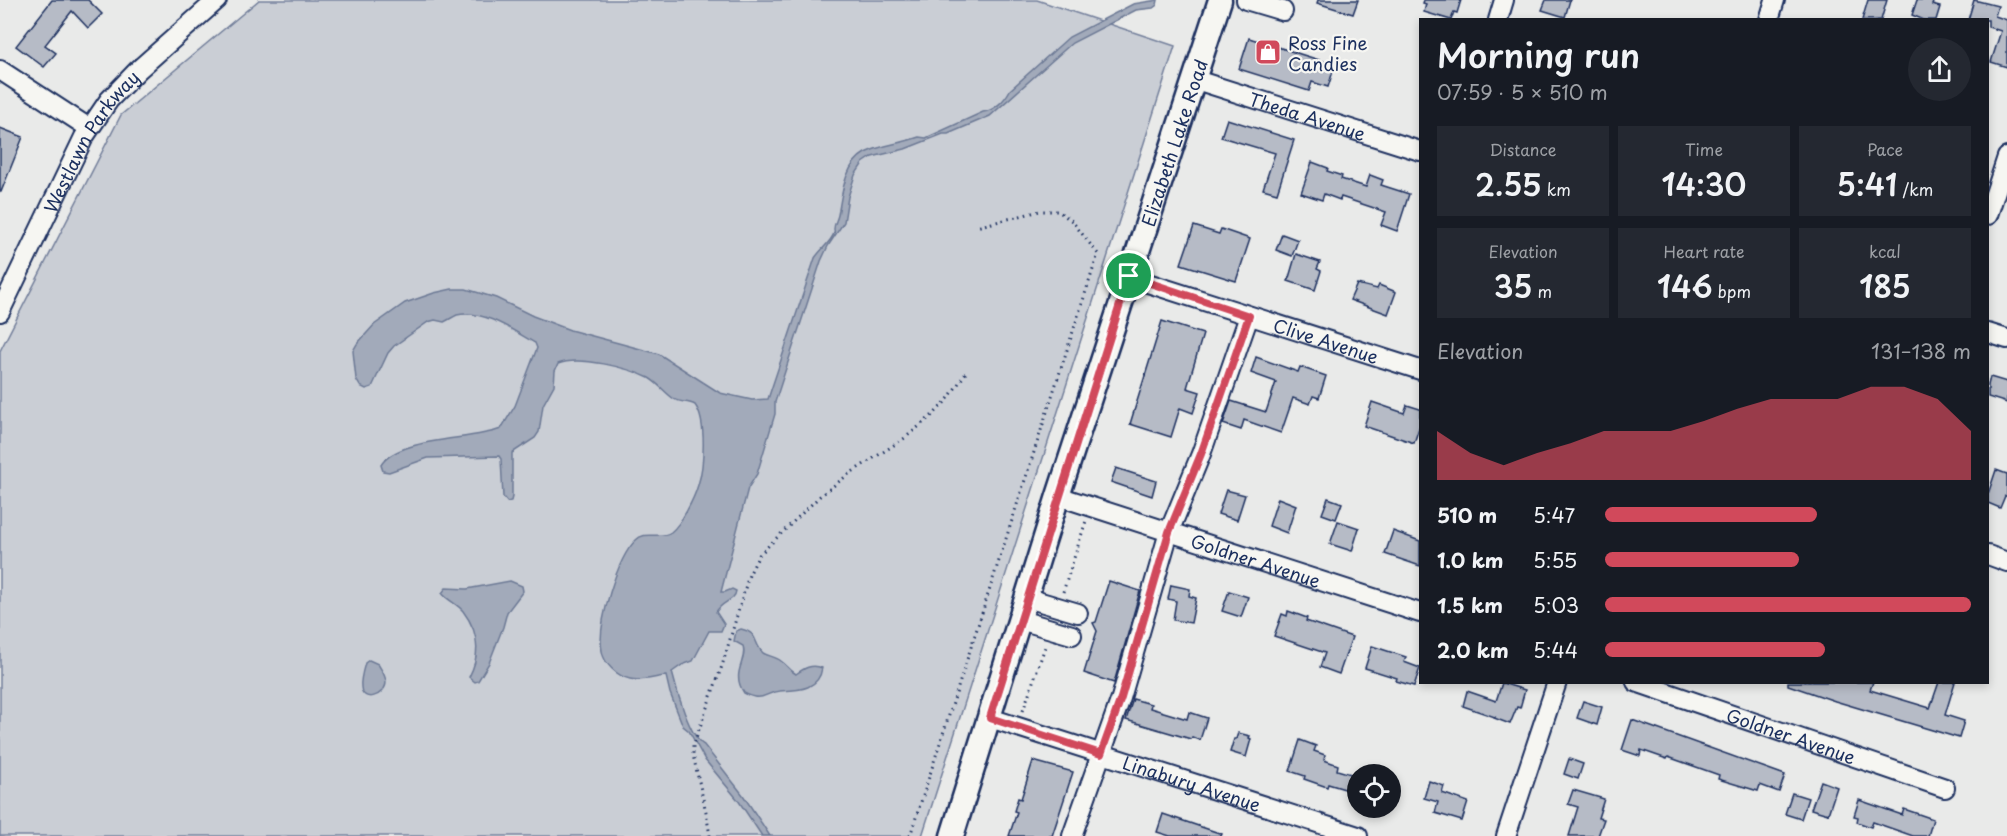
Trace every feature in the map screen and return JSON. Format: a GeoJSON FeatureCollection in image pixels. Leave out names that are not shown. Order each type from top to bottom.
{"type":"FeatureCollection","features":[{"type":"Feature","properties":{"kind":"main road","name":"Elizabeth Lake Road"},"geometry":{"type":"LineString","coordinates":[[952,836],[1129,276],[1220,0]]}},
{"type":"Feature","properties":{"kind":"street","name":"Westlawn Parkway"},"geometry":{"type":"LineString","coordinates":[[0,312],[84,137],[109,100],[138,70],[217,0]]}},
{"type":"Feature","properties":{"kind":"street"},"geometry":{"type":"LineString","coordinates":[[1246,0],[1283,11]]}},
{"type":"Feature","properties":{"kind":"street"},"geometry":{"type":"LineString","coordinates":[[1499,18],[1504,0]]}},
{"type":"Feature","properties":{"kind":"street"},"geometry":{"type":"LineString","coordinates":[[1769,18],[1775,0]]}},
{"type":"Feature","properties":{"kind":"street"},"geometry":{"type":"LineString","coordinates":[[0,70],[90,128]]}},
{"type":"Feature","properties":{"kind":"street","name":"Theda Avenue"},"geometry":{"type":"LineString","coordinates":[[1193,79],[1419,151]]}},
{"type":"Feature","properties":{"kind":"street"},"geometry":{"type":"LineString","coordinates":[[1989,212],[2007,157]]}},
{"type":"Feature","properties":{"kind":"street","name":"Clive Avenue"},"geometry":{"type":"LineString","coordinates":[[1129,276],[1419,370]]}},
{"type":"Feature","properties":{"kind":"street"},"geometry":{"type":"LineString","coordinates":[[1072,836],[1121,698],[1169,532],[1201,454],[1249,316]]}},
{"type":"Feature","properties":{"kind":"street"},"geometry":{"type":"LineString","coordinates":[[1989,333],[2007,339]]}},
{"type":"Feature","properties":{"kind":"street","name":"Goldner Avenue"},"geometry":{"type":"LineString","coordinates":[[1059,496],[1419,613]]}},
{"type":"Feature","properties":{"kind":"street"},"geometry":{"type":"LineString","coordinates":[[1989,555],[2007,562]]}},
{"type":"Feature","properties":{"kind":"street"},"geometry":{"type":"LineString","coordinates":[[1027,598],[1078,613]]}},
{"type":"Feature","properties":{"kind":"street"},"geometry":{"type":"LineString","coordinates":[[1020,620],[1072,635]]}},
{"type":"Feature","properties":{"kind":"street"},"geometry":{"type":"LineString","coordinates":[[1506,836],[1556,684]]}},
{"type":"Feature","properties":{"kind":"street","name":"Goldner Avenue"},"geometry":{"type":"LineString","coordinates":[[1642,684],[1945,788]]}},
{"type":"Feature","properties":{"kind":"street","name":"Linabury Avenue"},"geometry":{"type":"LineString","coordinates":[[990,718],[1358,836]]}},
{"type":"Feature","properties":{"kind":"path"},"geometry":{"type":"LineString","coordinates":[[910,836],[1098,254],[1072,221],[1058,211],[1040,211],[976,227]]}},
{"type":"Feature","properties":{"kind":"path"},"geometry":{"type":"LineString","coordinates":[[710,836],[693,746],[722,666],[749,575],[759,555],[820,496],[849,474],[905,438],[935,413],[957,388],[967,371]]}},
{"type":"Feature","properties":{"kind":"shaded area"},"geometry":{"type":"Polygon","coordinates":[[[259,0],[1037,0],[1175,46],[922,836],[0,836],[0,351],[121,115],[259,0]]]}},
{"type":"Feature","properties":{"kind":"water"},"geometry":{"type":"Polygon","coordinates":[[[1158,0],[1157,5],[1153,8],[1136,10],[1072,43],[990,116],[905,149],[872,157],[863,163],[855,175],[848,197],[844,222],[821,261],[775,402],[775,414],[757,474],[748,488],[721,592],[732,589],[736,591],[731,599],[716,612],[724,624],[721,631],[709,631],[693,661],[672,672],[684,712],[694,733],[743,795],[770,836],[762,836],[738,800],[705,760],[689,731],[683,726],[666,676],[638,680],[625,677],[608,665],[602,651],[603,625],[610,592],[629,549],[640,537],[671,532],[683,517],[696,491],[702,467],[703,433],[699,412],[695,405],[676,400],[649,378],[629,370],[591,362],[558,364],[554,385],[543,405],[539,432],[535,438],[512,453],[512,497],[511,501],[507,502],[503,497],[499,456],[428,458],[389,472],[383,471],[381,465],[390,456],[418,444],[501,429],[515,406],[537,348],[535,343],[498,322],[477,315],[457,315],[444,322],[435,320],[428,322],[394,346],[388,353],[372,387],[366,389],[360,386],[356,379],[353,351],[374,325],[405,303],[434,293],[466,289],[496,298],[533,316],[570,330],[659,354],[720,393],[752,400],[768,399],[815,258],[833,236],[845,181],[848,172],[858,158],[878,148],[919,137],[926,138],[991,110],[1069,37],[1133,4],[1158,0]]]}},
{"type":"Feature","properties":{"kind":"water"},"geometry":{"type":"Polygon","coordinates":[[[510,581],[522,586],[523,591],[507,612],[489,663],[478,681],[475,682],[469,677],[477,652],[475,635],[463,611],[442,593],[446,588],[467,589],[510,581]]]}},
{"type":"Feature","properties":{"kind":"water"},"geometry":{"type":"Polygon","coordinates":[[[741,629],[751,633],[763,653],[779,660],[796,674],[811,666],[822,668],[817,681],[807,687],[774,692],[760,697],[744,693],[740,686],[739,673],[744,651],[743,646],[734,641],[736,631],[741,629]]]}},
{"type":"Feature","properties":{"kind":"water"},"geometry":{"type":"Polygon","coordinates":[[[369,660],[378,664],[386,682],[382,691],[369,697],[362,692],[361,684],[365,663],[369,660]]]}},
{"type":"Feature","properties":{"kind":"building"},"geometry":{"type":"Polygon","coordinates":[[[52,0],[88,0],[102,14],[88,28],[72,11],[45,45],[56,53],[44,67],[16,46],[52,0]]]}},
{"type":"Feature","properties":{"kind":"building"},"geometry":{"type":"Polygon","coordinates":[[[1318,0],[1358,0],[1353,14],[1317,3],[1318,0]]]}},
{"type":"Feature","properties":{"kind":"building"},"geometry":{"type":"Polygon","coordinates":[[[1424,0],[1461,0],[1457,13],[1454,12],[1452,18],[1424,12],[1426,4],[1423,3],[1424,0]]]}},
{"type":"Feature","properties":{"kind":"building"},"geometry":{"type":"Polygon","coordinates":[[[1546,0],[1570,0],[1565,17],[1542,10],[1546,0]]]}},
{"type":"Feature","properties":{"kind":"building"},"geometry":{"type":"Polygon","coordinates":[[[1868,0],[1887,0],[1882,18],[1863,18],[1868,0]]]}},
{"type":"Feature","properties":{"kind":"building"},"geometry":{"type":"Polygon","coordinates":[[[1917,0],[1934,0],[1932,5],[1940,7],[1937,18],[1919,18],[1912,15],[1917,0]]]}},
{"type":"Feature","properties":{"kind":"building"},"geometry":{"type":"Polygon","coordinates":[[[1974,0],[1998,6],[1995,16],[2007,20],[2007,67],[1991,62],[2001,31],[1989,27],[1989,18],[1969,18],[1974,0]]]}},
{"type":"Feature","properties":{"kind":"building","name":"Ross Fine Candies"},"geometry":{"type":"Polygon","coordinates":[[[1249,38],[1335,65],[1328,87],[1312,82],[1309,91],[1239,69],[1249,38]]]}},
{"type":"Feature","properties":{"kind":"building"},"geometry":{"type":"Polygon","coordinates":[[[1227,119],[1294,140],[1277,193],[1263,189],[1275,153],[1221,137],[1227,119]]]}},
{"type":"Feature","properties":{"kind":"building"},"geometry":{"type":"Polygon","coordinates":[[[0,128],[23,137],[1,192],[0,192],[0,128]]]}},
{"type":"Feature","properties":{"kind":"building"},"geometry":{"type":"Polygon","coordinates":[[[1312,162],[1328,168],[1327,171],[1342,176],[1341,179],[1366,187],[1370,175],[1383,180],[1381,185],[1409,194],[1397,231],[1381,225],[1386,212],[1341,197],[1340,200],[1324,194],[1322,200],[1301,193],[1312,162]]]}},
{"type":"Feature","properties":{"kind":"building"},"geometry":{"type":"Polygon","coordinates":[[[1194,226],[1219,234],[1221,229],[1250,239],[1236,281],[1181,264],[1194,226]]]}},
{"type":"Feature","properties":{"kind":"building"},"geometry":{"type":"Polygon","coordinates":[[[1282,234],[1298,240],[1292,256],[1276,250],[1282,234]]]}},
{"type":"Feature","properties":{"kind":"building"},"geometry":{"type":"Polygon","coordinates":[[[1296,254],[1320,262],[1317,269],[1321,271],[1315,290],[1288,281],[1296,254]]]}},
{"type":"Feature","properties":{"kind":"building"},"geometry":{"type":"Polygon","coordinates":[[[1357,284],[1377,289],[1379,285],[1396,292],[1388,314],[1350,300],[1357,284]]]}},
{"type":"Feature","properties":{"kind":"building"},"geometry":{"type":"Polygon","coordinates":[[[1162,321],[1203,334],[1187,388],[1200,392],[1193,413],[1180,408],[1171,437],[1130,424],[1162,321]]]}},
{"type":"Feature","properties":{"kind":"building"},"geometry":{"type":"Polygon","coordinates":[[[1256,357],[1298,372],[1300,367],[1326,376],[1319,398],[1313,396],[1310,404],[1293,398],[1281,433],[1244,420],[1241,430],[1223,424],[1231,401],[1266,412],[1276,382],[1251,373],[1256,357]]]}},
{"type":"Feature","properties":{"kind":"building"},"geometry":{"type":"Polygon","coordinates":[[[1990,377],[2007,382],[2007,403],[1989,397],[1990,377]]]}},
{"type":"Feature","properties":{"kind":"building"},"geometry":{"type":"Polygon","coordinates":[[[1372,402],[1404,413],[1407,405],[1419,409],[1419,428],[1414,443],[1364,426],[1372,402]]]}},
{"type":"Feature","properties":{"kind":"building"},"geometry":{"type":"Polygon","coordinates":[[[1116,468],[1156,481],[1152,496],[1111,482],[1116,468]]]}},
{"type":"Feature","properties":{"kind":"building"},"geometry":{"type":"Polygon","coordinates":[[[1996,470],[2007,474],[2007,496],[2000,508],[1989,503],[1989,491],[1996,470]]]}},
{"type":"Feature","properties":{"kind":"building"},"geometry":{"type":"Polygon","coordinates":[[[1226,490],[1245,495],[1237,520],[1218,514],[1226,490]]]}},
{"type":"Feature","properties":{"kind":"building"},"geometry":{"type":"Polygon","coordinates":[[[1278,498],[1296,505],[1287,533],[1269,526],[1278,498]]]}},
{"type":"Feature","properties":{"kind":"building"},"geometry":{"type":"Polygon","coordinates":[[[1328,498],[1342,503],[1336,519],[1322,514],[1328,498]]]}},
{"type":"Feature","properties":{"kind":"building"},"geometry":{"type":"Polygon","coordinates":[[[1338,521],[1359,528],[1352,551],[1330,544],[1338,521]]]}},
{"type":"Feature","properties":{"kind":"building"},"geometry":{"type":"Polygon","coordinates":[[[1393,531],[1419,541],[1419,566],[1385,554],[1393,531]]]}},
{"type":"Feature","properties":{"kind":"building"},"geometry":{"type":"Polygon","coordinates":[[[1109,581],[1140,591],[1114,683],[1084,673],[1097,631],[1093,623],[1096,622],[1109,581]]]}},
{"type":"Feature","properties":{"kind":"building"},"geometry":{"type":"Polygon","coordinates":[[[1171,585],[1190,589],[1189,596],[1196,598],[1191,623],[1173,620],[1176,601],[1168,599],[1171,585]]]}},
{"type":"Feature","properties":{"kind":"building"},"geometry":{"type":"Polygon","coordinates":[[[1229,591],[1248,597],[1241,617],[1222,611],[1229,591]]]}},
{"type":"Feature","properties":{"kind":"building"},"geometry":{"type":"Polygon","coordinates":[[[1288,611],[1307,618],[1306,621],[1352,637],[1339,674],[1320,667],[1325,653],[1274,636],[1282,614],[1287,616],[1288,611]]]}},
{"type":"Feature","properties":{"kind":"building"},"geometry":{"type":"Polygon","coordinates":[[[1372,646],[1406,657],[1404,662],[1419,668],[1419,671],[1414,686],[1365,668],[1372,646]]]}},
{"type":"Feature","properties":{"kind":"building"},"geometry":{"type":"Polygon","coordinates":[[[1502,684],[1525,690],[1520,708],[1517,707],[1510,724],[1463,706],[1467,691],[1496,701],[1502,684]]]}},
{"type":"Feature","properties":{"kind":"building"},"geometry":{"type":"Polygon","coordinates":[[[1872,684],[1870,690],[1930,708],[1938,684],[1954,684],[1945,715],[1964,721],[1959,738],[1788,685],[1872,684]]]}},
{"type":"Feature","properties":{"kind":"building"},"geometry":{"type":"Polygon","coordinates":[[[1133,699],[1151,704],[1150,708],[1187,719],[1189,712],[1207,718],[1200,740],[1126,720],[1133,699]]]}},
{"type":"Feature","properties":{"kind":"building"},"geometry":{"type":"Polygon","coordinates":[[[1583,701],[1602,707],[1597,725],[1577,718],[1583,701]]]}},
{"type":"Feature","properties":{"kind":"building"},"geometry":{"type":"Polygon","coordinates":[[[1632,720],[1785,775],[1779,792],[1760,785],[1758,791],[1718,779],[1719,775],[1668,757],[1667,759],[1641,750],[1640,756],[1622,750],[1632,720]]]}},
{"type":"Feature","properties":{"kind":"building"},"geometry":{"type":"Polygon","coordinates":[[[1238,733],[1250,736],[1251,739],[1246,757],[1230,752],[1238,733]]]}},
{"type":"Feature","properties":{"kind":"building"},"geometry":{"type":"Polygon","coordinates":[[[1300,740],[1316,746],[1314,751],[1325,755],[1324,760],[1338,765],[1337,770],[1347,773],[1347,790],[1328,784],[1327,787],[1290,771],[1300,740]]]}},
{"type":"Feature","properties":{"kind":"building"},"geometry":{"type":"Polygon","coordinates":[[[1569,759],[1583,764],[1578,779],[1564,774],[1569,759]]]}},
{"type":"Feature","properties":{"kind":"building"},"geometry":{"type":"Polygon","coordinates":[[[1033,761],[1073,772],[1052,836],[1009,836],[1017,812],[1014,811],[1018,798],[1021,799],[1033,761]]]}},
{"type":"Feature","properties":{"kind":"building"},"geometry":{"type":"Polygon","coordinates":[[[1429,781],[1444,786],[1442,793],[1468,802],[1462,821],[1435,813],[1438,802],[1424,798],[1429,781]]]}},
{"type":"Feature","properties":{"kind":"building"},"geometry":{"type":"Polygon","coordinates":[[[1821,781],[1837,787],[1828,814],[1811,809],[1821,781]]]}},
{"type":"Feature","properties":{"kind":"building"},"geometry":{"type":"Polygon","coordinates":[[[1573,790],[1604,799],[1598,818],[1604,819],[1598,836],[1569,836],[1578,807],[1568,804],[1573,790]]]}},
{"type":"Feature","properties":{"kind":"building"},"geometry":{"type":"Polygon","coordinates":[[[1792,793],[1808,798],[1801,819],[1785,814],[1792,793]]]}},
{"type":"Feature","properties":{"kind":"building"},"geometry":{"type":"Polygon","coordinates":[[[1859,800],[1902,815],[1904,809],[1933,819],[1928,836],[1913,836],[1873,822],[1871,827],[1857,822],[1858,817],[1854,816],[1859,800]]]}},
{"type":"Feature","properties":{"kind":"building"},"geometry":{"type":"Polygon","coordinates":[[[1163,814],[1222,834],[1221,836],[1170,836],[1157,832],[1163,814]]]}},
{"type":"Feature","properties":{"kind":"place","name":"Ross Fine Candies"},"geometry":{"type":"Point","coordinates":[1268,52]}},
{"type":"Feature","properties":{"kind":"route"},"geometry":{"type":"LineString","coordinates":[[1129,276],[1249,316],[1201,454],[1169,532],[1121,698],[1101,754],[990,718],[1129,276]]}}]}
